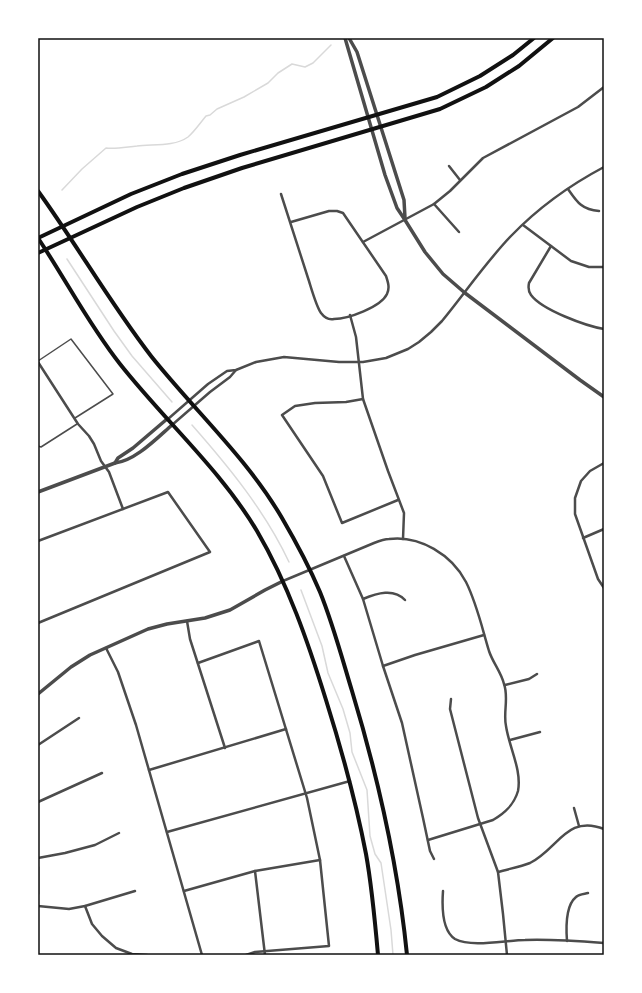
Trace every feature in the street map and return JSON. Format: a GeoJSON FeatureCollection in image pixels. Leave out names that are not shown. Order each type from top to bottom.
{"type":"FeatureCollection","features":[{"type":"Feature","properties":{"kind":"main road"},"geometry":{"type":"LineString","coordinates":[[378,955],[366,856],[350,781],[315,665],[295,608],[283,581],[260,537],[242,508],[217,476],[120,364],[102,340],[38,238],[131,194],[182,174],[240,155],[368,118],[437,96],[480,76],[513,55],[534,38]]}},
{"type":"Feature","properties":{"kind":"main road"},"geometry":{"type":"LineString","coordinates":[[38,253],[137,207],[184,188],[242,168],[311,149],[380,126],[440,109],[486,87],[519,66],[553,38]]}},
{"type":"Feature","properties":{"kind":"main road"},"geometry":{"type":"LineString","coordinates":[[38,191],[135,334],[156,362],[230,446],[266,493],[281,516],[310,570],[320,592],[334,632],[375,770],[400,898],[407,955]]}},
{"type":"Feature","properties":{"kind":"street"},"geometry":{"type":"LineString","coordinates":[[345,38],[368,118],[397,208],[425,252],[443,274],[465,293],[604,397]]}},
{"type":"Feature","properties":{"kind":"street"},"geometry":{"type":"LineString","coordinates":[[349,38],[357,52],[378,115],[380,126],[404,200],[405,220]]}},
{"type":"Feature","properties":{"kind":"street"},"geometry":{"type":"LineString","coordinates":[[364,242],[434,204],[450,191],[477,163],[490,154],[578,107],[604,87]]}},
{"type":"Feature","properties":{"kind":"street"},"geometry":{"type":"LineString","coordinates":[[449,166],[460,180]]}},
{"type":"Feature","properties":{"kind":"street"},"geometry":{"type":"LineString","coordinates":[[114,463],[118,458],[133,448],[190,401],[208,384],[227,372],[256,362],[284,357],[339,362],[358,362],[386,358],[408,349],[419,342],[442,321],[500,248],[523,224],[546,204],[604,167]]}},
{"type":"Feature","properties":{"kind":"street"},"geometry":{"type":"LineString","coordinates":[[568,189],[583,207],[590,210],[599,211]]}},
{"type":"Feature","properties":{"kind":"street"},"geometry":{"type":"LineString","coordinates":[[281,194],[311,289],[321,313],[326,318],[332,320],[363,312],[376,305],[387,294],[389,287],[386,276],[343,213],[329,211],[291,222]]}},
{"type":"Feature","properties":{"kind":"street"},"geometry":{"type":"LineString","coordinates":[[434,204],[459,232]]}},
{"type":"Feature","properties":{"kind":"street"},"geometry":{"type":"LineString","coordinates":[[523,224],[571,261],[589,267],[604,267]]}},
{"type":"Feature","properties":{"kind":"street"},"geometry":{"type":"LineString","coordinates":[[551,246],[529,283],[528,289],[531,295],[540,303],[565,317],[593,327],[604,329]]}},
{"type":"Feature","properties":{"kind":"street"},"geometry":{"type":"LineString","coordinates":[[350,315],[356,337],[363,399],[398,500],[404,513],[403,539]]}},
{"type":"Feature","properties":{"kind":"street"},"geometry":{"type":"LineString","coordinates":[[38,362],[78,424],[89,436],[108,472],[123,509]]}},
{"type":"Feature","properties":{"kind":"street"},"geometry":{"type":"LineString","coordinates":[[38,492],[135,455],[195,407],[236,370]]}},
{"type":"Feature","properties":{"kind":"street"},"geometry":{"type":"LineString","coordinates":[[363,399],[346,402],[315,403],[295,406],[282,415],[323,476],[342,523],[398,500]]}},
{"type":"Feature","properties":{"kind":"street"},"geometry":{"type":"LineString","coordinates":[[604,463],[590,471],[581,481],[575,498],[575,514],[598,579],[604,588]]}},
{"type":"Feature","properties":{"kind":"street"},"geometry":{"type":"LineString","coordinates":[[38,541],[168,492],[210,552],[38,623]]}},
{"type":"Feature","properties":{"kind":"street"},"geometry":{"type":"LineString","coordinates":[[583,538],[604,530]]}},
{"type":"Feature","properties":{"kind":"street"},"geometry":{"type":"LineString","coordinates":[[38,694],[77,662],[148,629],[167,624],[204,618],[230,610],[283,581],[374,542],[389,539],[403,539],[419,542],[433,548],[452,562],[466,582],[491,658],[505,685],[505,725],[518,776],[516,796],[513,803],[501,816],[480,825],[428,840]]}},
{"type":"Feature","properties":{"kind":"street"},"geometry":{"type":"LineString","coordinates":[[344,556],[363,599],[402,723],[428,840],[434,859]]}},
{"type":"Feature","properties":{"kind":"street"},"geometry":{"type":"LineString","coordinates":[[363,599],[387,592],[400,594],[405,600]]}},
{"type":"Feature","properties":{"kind":"street"},"geometry":{"type":"LineString","coordinates":[[187,621],[190,639],[225,748]]}},
{"type":"Feature","properties":{"kind":"street"},"geometry":{"type":"LineString","coordinates":[[383,666],[484,635]]}},
{"type":"Feature","properties":{"kind":"street"},"geometry":{"type":"LineString","coordinates":[[198,664],[259,641],[306,792],[320,860],[329,946],[265,953],[255,952],[246,955]]}},
{"type":"Feature","properties":{"kind":"street"},"geometry":{"type":"LineString","coordinates":[[106,648],[118,672],[128,699],[150,770],[202,955]]}},
{"type":"Feature","properties":{"kind":"street"},"geometry":{"type":"LineString","coordinates":[[505,685],[529,679],[538,674]]}},
{"type":"Feature","properties":{"kind":"street"},"geometry":{"type":"LineString","coordinates":[[451,698],[450,709],[468,782],[480,825],[498,872],[507,955]]}},
{"type":"Feature","properties":{"kind":"street"},"geometry":{"type":"LineString","coordinates":[[38,745],[79,718]]}},
{"type":"Feature","properties":{"kind":"street"},"geometry":{"type":"LineString","coordinates":[[150,770],[286,729]]}},
{"type":"Feature","properties":{"kind":"street"},"geometry":{"type":"LineString","coordinates":[[510,740],[540,732]]}},
{"type":"Feature","properties":{"kind":"street"},"geometry":{"type":"LineString","coordinates":[[38,802],[102,773]]}},
{"type":"Feature","properties":{"kind":"street"},"geometry":{"type":"LineString","coordinates":[[167,832],[306,792],[350,781]]}},
{"type":"Feature","properties":{"kind":"street"},"geometry":{"type":"LineString","coordinates":[[574,808],[579,826]]}},
{"type":"Feature","properties":{"kind":"street"},"geometry":{"type":"LineString","coordinates":[[498,872],[530,863],[538,858],[562,835],[579,826],[590,826],[604,829]]}},
{"type":"Feature","properties":{"kind":"street"},"geometry":{"type":"LineString","coordinates":[[38,858],[65,853],[95,844],[119,833]]}},
{"type":"Feature","properties":{"kind":"street"},"geometry":{"type":"LineString","coordinates":[[184,891],[255,871],[320,860]]}},
{"type":"Feature","properties":{"kind":"street"},"geometry":{"type":"LineString","coordinates":[[38,867],[38,894]]}},
{"type":"Feature","properties":{"kind":"street"},"geometry":{"type":"LineString","coordinates":[[255,871],[265,953]]}},
{"type":"Feature","properties":{"kind":"street"},"geometry":{"type":"LineString","coordinates":[[38,906],[69,909],[85,906],[135,891]]}},
{"type":"Feature","properties":{"kind":"street"},"geometry":{"type":"LineString","coordinates":[[443,891],[442,906],[447,930],[455,938],[470,943],[525,940],[604,943]]}},
{"type":"Feature","properties":{"kind":"street"},"geometry":{"type":"LineString","coordinates":[[567,941],[568,912],[572,901],[580,895],[588,894]]}},
{"type":"Feature","properties":{"kind":"street"},"geometry":{"type":"LineString","coordinates":[[85,906],[92,924],[102,936],[116,948],[132,954],[147,955]]}},
{"type":"Feature","properties":{"kind":"lane"},"geometry":{"type":"LineString","coordinates":[[38,362],[71,340],[113,394],[75,418]]}},
{"type":"Feature","properties":{"kind":"lane"},"geometry":{"type":"LineString","coordinates":[[38,446],[41,447],[78,424]]}},
{"type":"Feature","properties":{"kind":"waterway"},"geometry":{"type":"LineString","coordinates":[[62,190],[82,169],[106,148],[170,144],[182,140],[188,137],[206,116],[268,83],[278,73],[292,64],[305,67],[313,63],[331,45]]}},
{"type":"Feature","properties":{"kind":"waterway"},"geometry":{"type":"LineString","coordinates":[[67,259],[132,356],[172,402]]}},
{"type":"Feature","properties":{"kind":"waterway"},"geometry":{"type":"LineString","coordinates":[[192,425],[233,473],[258,507],[289,562]]}},
{"type":"Feature","properties":{"kind":"waterway"},"geometry":{"type":"LineString","coordinates":[[301,590],[322,646],[328,673],[343,709],[350,733],[352,752],[367,790],[370,836],[375,854],[381,863],[391,930],[393,955]]}}]}
